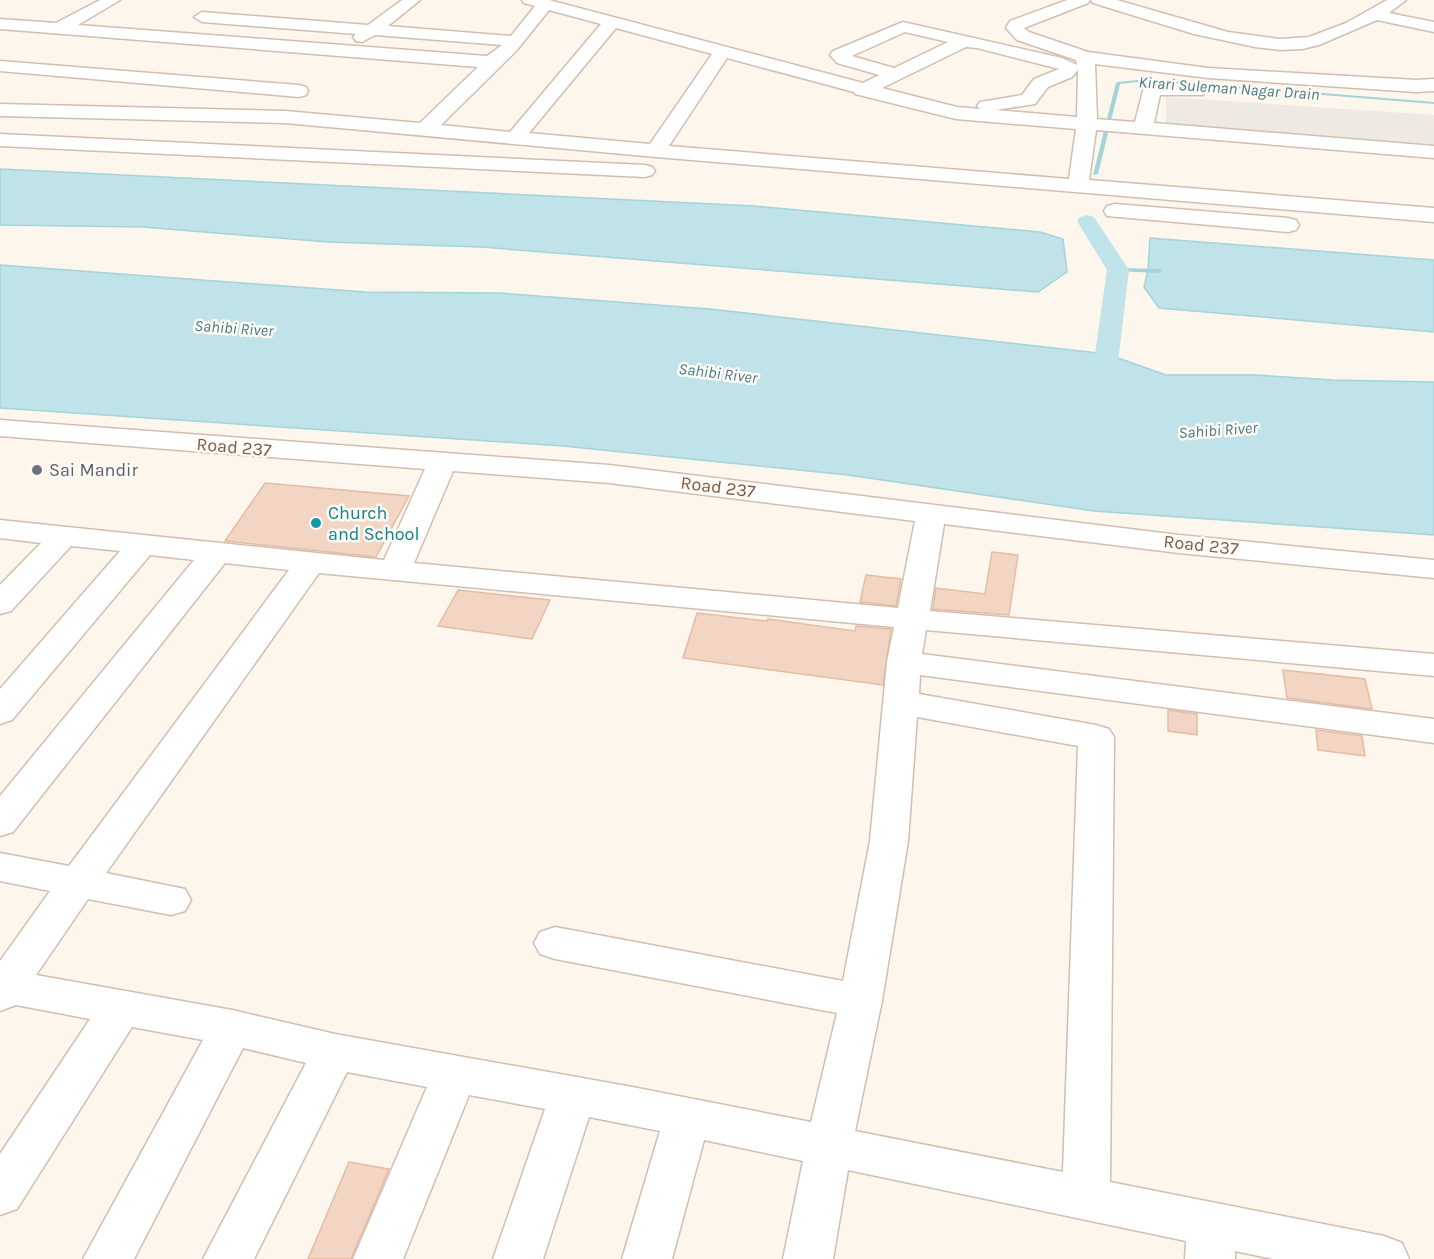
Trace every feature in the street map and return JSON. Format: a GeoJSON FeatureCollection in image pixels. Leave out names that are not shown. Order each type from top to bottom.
{"type":"FeatureCollection","features":[{"type":"Feature","properties":{"kind":"street"},"geometry":{"type":"LineString","coordinates":[[34,43],[112,0]]}},
{"type":"Feature","properties":{"kind":"street"},"geometry":{"type":"LineString","coordinates":[[1082,0],[1023,22],[1015,28],[1020,34],[1086,64],[1434,93]]}},
{"type":"Feature","properties":{"kind":"street"},"geometry":{"type":"LineString","coordinates":[[1099,0],[1231,37],[1286,44],[1310,42],[1376,15],[1398,0]]}},
{"type":"Feature","properties":{"kind":"street"},"geometry":{"type":"LineString","coordinates":[[425,130],[515,41],[531,21],[537,2],[862,90],[965,115],[1434,152]]}},
{"type":"Feature","properties":{"kind":"street"},"geometry":{"type":"LineString","coordinates":[[59,7],[130,12]]}},
{"type":"Feature","properties":{"kind":"street"},"geometry":{"type":"LineString","coordinates":[[371,10],[393,12],[414,7]]}},
{"type":"Feature","properties":{"kind":"street"},"geometry":{"type":"LineString","coordinates":[[341,52],[393,12]]}},
{"type":"Feature","properties":{"kind":"street"},"geometry":{"type":"LineString","coordinates":[[1376,15],[1434,27]]}},
{"type":"Feature","properties":{"kind":"street"},"geometry":{"type":"LineString","coordinates":[[187,16],[515,41]]}},
{"type":"Feature","properties":{"kind":"street"},"geometry":{"type":"LineString","coordinates":[[508,20],[531,21]]}},
{"type":"Feature","properties":{"kind":"street"},"geometry":{"type":"LineString","coordinates":[[515,138],[612,22]]}},
{"type":"Feature","properties":{"kind":"street"},"geometry":{"type":"LineString","coordinates":[[0,24],[494,62]]}},
{"type":"Feature","properties":{"kind":"street"},"geometry":{"type":"LineString","coordinates":[[903,27],[920,28],[967,42],[1062,63],[1070,68],[1041,83],[1028,100],[993,106],[971,103],[843,59],[839,55],[903,27]]}},
{"type":"Feature","properties":{"kind":"street"},"geometry":{"type":"LineString","coordinates":[[862,90],[967,42]]}},
{"type":"Feature","properties":{"kind":"street"},"geometry":{"type":"LineString","coordinates":[[656,151],[723,51]]}},
{"type":"Feature","properties":{"kind":"street"},"geometry":{"type":"LineString","coordinates":[[0,64],[17,53]]}},
{"type":"Feature","properties":{"kind":"street"},"geometry":{"type":"LineString","coordinates":[[0,64],[299,92]]}},
{"type":"Feature","properties":{"kind":"street"},"geometry":{"type":"LineString","coordinates":[[1086,64],[1416,86],[1434,85]]}},
{"type":"Feature","properties":{"kind":"street"},"geometry":{"type":"LineString","coordinates":[[1078,186],[1095,126],[1086,64]]}},
{"type":"Feature","properties":{"kind":"street"},"geometry":{"type":"LineString","coordinates":[[1136,129],[1153,90],[1216,92]]}},
{"type":"Feature","properties":{"kind":"street"},"geometry":{"type":"LineString","coordinates":[[0,98],[58,103],[93,97],[273,112],[285,117]]}},
{"type":"Feature","properties":{"kind":"street"},"geometry":{"type":"LineString","coordinates":[[0,110],[285,117],[656,151],[1434,215]]}},
{"type":"Feature","properties":{"kind":"street"},"geometry":{"type":"LineString","coordinates":[[0,140],[674,173],[838,184],[1017,201]]}},
{"type":"Feature","properties":{"kind":"street"},"geometry":{"type":"LineString","coordinates":[[1098,209],[1311,226]]}},
{"type":"Feature","properties":{"kind":"street","name":"Road 237"},"geometry":{"type":"LineString","coordinates":[[0,428],[609,474],[1179,544],[1434,569]]}},
{"type":"Feature","properties":{"kind":"street"},"geometry":{"type":"LineString","coordinates":[[395,570],[442,462]]}},
{"type":"Feature","properties":{"kind":"street"},"geometry":{"type":"LineString","coordinates":[[808,1259],[829,1146],[861,1000],[889,841],[903,703],[904,662],[931,514]]}},
{"type":"Feature","properties":{"kind":"street"},"geometry":{"type":"LineString","coordinates":[[0,529],[141,546],[1434,665]]}},
{"type":"Feature","properties":{"kind":"street"},"geometry":{"type":"LineString","coordinates":[[0,604],[64,536]]}},
{"type":"Feature","properties":{"kind":"street"},"geometry":{"type":"LineString","coordinates":[[0,712],[141,546]]}},
{"type":"Feature","properties":{"kind":"street"},"geometry":{"type":"LineString","coordinates":[[0,822],[217,552]]}},
{"type":"Feature","properties":{"kind":"street"},"geometry":{"type":"LineString","coordinates":[[311,562],[2,988],[232,1028],[335,1052],[573,1095],[1086,1197],[1211,1241],[1384,1259]]}},
{"type":"Feature","properties":{"kind":"street"},"geometry":{"type":"LineString","coordinates":[[904,662],[1434,731]]}},
{"type":"Feature","properties":{"kind":"street"},"geometry":{"type":"LineString","coordinates":[[1086,1197],[1098,688]]}},
{"type":"Feature","properties":{"kind":"street"},"geometry":{"type":"LineString","coordinates":[[903,703],[1096,737]]}},
{"type":"Feature","properties":{"kind":"street"},"geometry":{"type":"LineString","coordinates":[[0,867],[171,900]]}},
{"type":"Feature","properties":{"kind":"street"},"geometry":{"type":"LineString","coordinates":[[555,943],[861,1000]]}},
{"type":"Feature","properties":{"kind":"street"},"geometry":{"type":"LineString","coordinates":[[0,1194],[121,1008]]}},
{"type":"Feature","properties":{"kind":"street"},"geometry":{"type":"LineString","coordinates":[[108,1259],[232,1028]]}},
{"type":"Feature","properties":{"kind":"street"},"geometry":{"type":"LineString","coordinates":[[228,1259],[335,1052]]}},
{"type":"Feature","properties":{"kind":"street"},"geometry":{"type":"LineString","coordinates":[[378,1259],[455,1074]]}},
{"type":"Feature","properties":{"kind":"street"},"geometry":{"type":"LineString","coordinates":[[518,1259],[573,1095]]}},
{"type":"Feature","properties":{"kind":"street"},"geometry":{"type":"LineString","coordinates":[[647,1259],[687,1119]]}},
{"type":"Feature","properties":{"kind":"shaded area"},"geometry":{"type":"Polygon","coordinates":[[[1166,97],[1434,115],[1434,145],[1166,123],[1166,97]]]}},
{"type":"Feature","properties":{"kind":"water"},"geometry":{"type":"Polygon","coordinates":[[[0,169],[754,206],[1040,232],[1063,239],[1067,272],[1038,292],[481,247],[328,242],[143,227],[0,225],[0,169]]]}},
{"type":"Feature","properties":{"kind":"water"},"geometry":{"type":"Polygon","coordinates":[[[1150,238],[1434,260],[1434,332],[1159,308],[1144,287],[1148,270],[1150,238]]]}},
{"type":"Feature","properties":{"kind":"water","name":"Sahibi River"},"geometry":{"type":"Polygon","coordinates":[[[0,265],[365,292],[499,293],[710,309],[1107,354],[1166,375],[1256,375],[1332,380],[1434,382],[1434,535],[1094,511],[848,475],[563,446],[0,408],[0,265]]]}},
{"type":"Feature","properties":{"kind":"building","name":"Church and School"},"geometry":{"type":"Polygon","coordinates":[[[265,483],[409,496],[376,557],[225,541],[265,483]]]}},
{"type":"Feature","properties":{"kind":"building"},"geometry":{"type":"Polygon","coordinates":[[[992,552],[1018,555],[1009,615],[933,609],[936,588],[985,594],[992,552]]]}},
{"type":"Feature","properties":{"kind":"building"},"geometry":{"type":"Polygon","coordinates":[[[866,575],[901,579],[896,606],[860,602],[866,575]]]}},
{"type":"Feature","properties":{"kind":"building"},"geometry":{"type":"Polygon","coordinates":[[[458,590],[550,600],[532,639],[438,626],[458,590]]]}},
{"type":"Feature","properties":{"kind":"building"},"geometry":{"type":"Polygon","coordinates":[[[697,613],[767,621],[768,619],[855,631],[856,626],[891,629],[883,685],[683,658],[697,613]]]}},
{"type":"Feature","properties":{"kind":"building"},"geometry":{"type":"Polygon","coordinates":[[[1283,670],[1365,679],[1372,709],[1287,698],[1283,670]]]}},
{"type":"Feature","properties":{"kind":"building"},"geometry":{"type":"Polygon","coordinates":[[[1168,710],[1197,714],[1197,735],[1168,731],[1168,710]]]}},
{"type":"Feature","properties":{"kind":"building"},"geometry":{"type":"Polygon","coordinates":[[[1316,730],[1362,736],[1365,756],[1318,750],[1316,730]]]}},
{"type":"Feature","properties":{"kind":"building"},"geometry":{"type":"Polygon","coordinates":[[[349,1162],[389,1169],[351,1259],[308,1259],[349,1162]]]}},
{"type":"Feature","properties":{"kind":"waterway","name":"Kirari Suleman Nagar Drain"},"geometry":{"type":"LineString","coordinates":[[1095,174],[1118,83],[1147,80],[1434,103]]}},
{"type":"Feature","properties":{"kind":"waterway"},"geometry":{"type":"LineString","coordinates":[[1087,221],[1118,270],[1107,354],[1099,394]]}},
{"type":"Feature","properties":{"kind":"waterway"},"geometry":{"type":"LineString","coordinates":[[1118,270],[1159,271]]}},
{"type":"Feature","properties":{"kind":"place","name":"Sai Mandir"},"geometry":{"type":"Point","coordinates":[37,470]}},
{"type":"Feature","properties":{"kind":"place","name":"Church and School"},"geometry":{"type":"Point","coordinates":[316,523]}}]}
